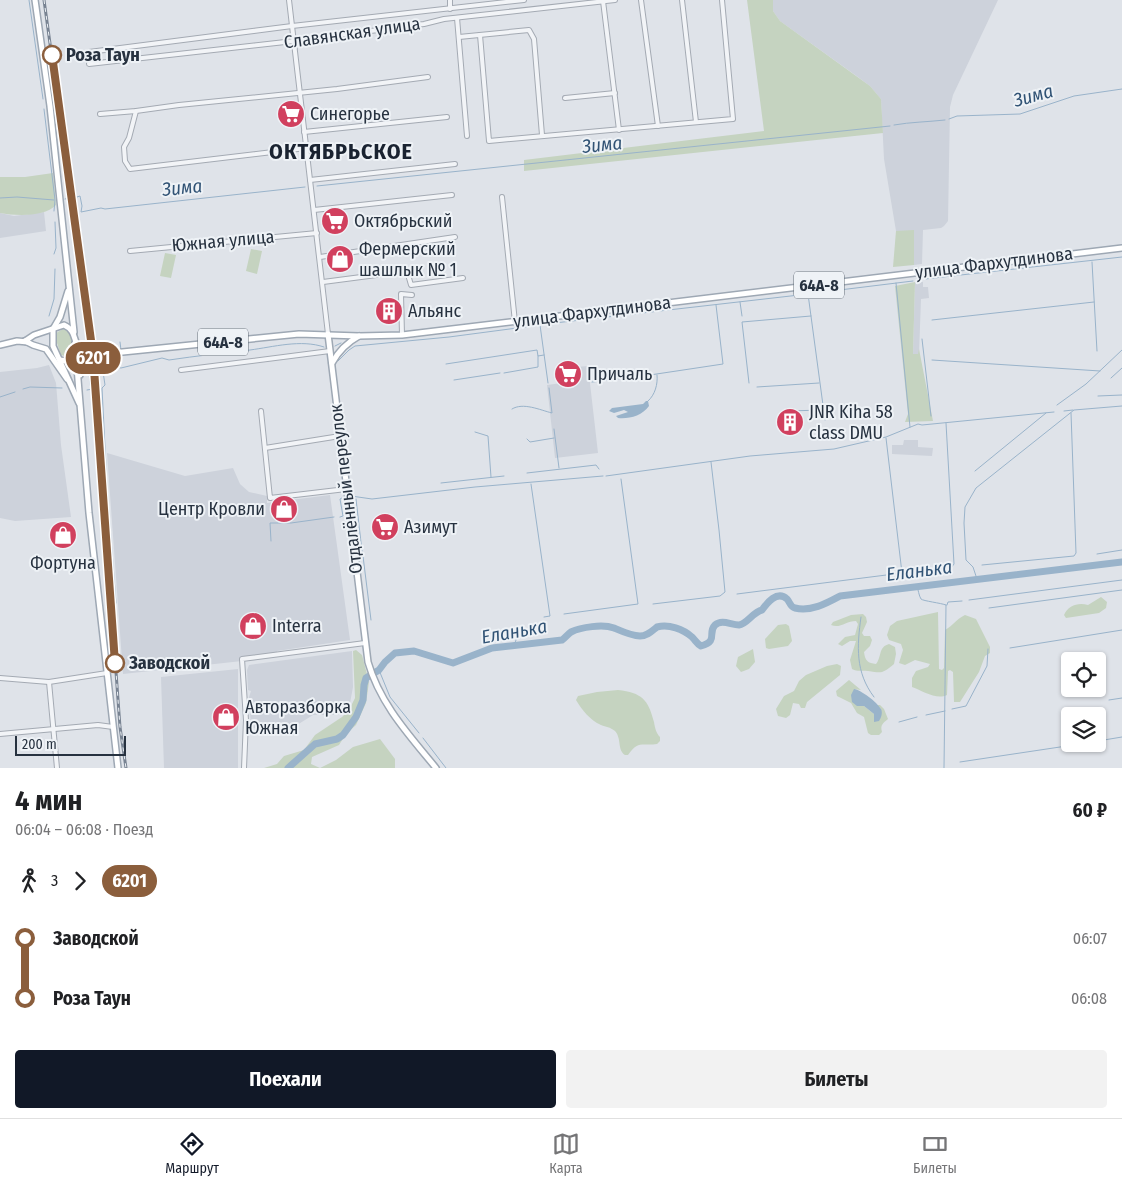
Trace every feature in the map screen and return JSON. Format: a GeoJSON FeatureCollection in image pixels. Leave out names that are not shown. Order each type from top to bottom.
{"type":"FeatureCollection","features":[{"type":"Feature","properties":{"kind":"main road"},"geometry":{"type":"LineString","coordinates":[[35,0],[50,106],[70,286],[89,514],[118,768]]}},
{"type":"Feature","properties":{"kind":"main road","name":"улица Фархутдинова"},"geometry":{"type":"LineString","coordinates":[[74,333],[77,345],[82,350],[103,354],[267,336],[328,334],[359,336],[402,335],[1122,248]]}},
{"type":"Feature","properties":{"kind":"main road"},"geometry":{"type":"LineString","coordinates":[[70,286],[62,311],[53,329],[53,346],[80,407]]}},
{"type":"Feature","properties":{"kind":"main road"},"geometry":{"type":"LineString","coordinates":[[25,341],[34,335],[64,325],[74,333]]}},
{"type":"Feature","properties":{"kind":"main road","name":"Отдалённый переулок"},"geometry":{"type":"LineString","coordinates":[[328,334],[368,662],[376,685],[390,710],[436,768]]}},
{"type":"Feature","properties":{"kind":"main road"},"geometry":{"type":"LineString","coordinates":[[332,364],[335,357],[347,344],[359,336]]}},
{"type":"Feature","properties":{"kind":"main road"},"geometry":{"type":"LineString","coordinates":[[25,341],[46,349],[54,358],[63,375],[69,380]]}},
{"type":"Feature","properties":{"kind":"main road"},"geometry":{"type":"LineString","coordinates":[[0,345],[25,341],[47,345],[57,354]]}},
{"type":"Feature","properties":{"kind":"main road"},"geometry":{"type":"LineString","coordinates":[[79,386],[81,367],[88,359],[136,354],[148,350]]}},
{"type":"Feature","properties":{"kind":"main road"},"geometry":{"type":"LineString","coordinates":[[60,360],[67,362],[103,354]]}},
{"type":"Feature","properties":{"kind":"street"},"geometry":{"type":"LineString","coordinates":[[290,0],[328,334]]}},
{"type":"Feature","properties":{"kind":"street"},"geometry":{"type":"LineString","coordinates":[[450,0],[450,9]]}},
{"type":"Feature","properties":{"kind":"street"},"geometry":{"type":"LineString","coordinates":[[89,52],[292,26],[524,0]]}},
{"type":"Feature","properties":{"kind":"street","name":"Славянская улица"},"geometry":{"type":"LineString","coordinates":[[89,64],[294,41],[458,18],[615,0]]}},
{"type":"Feature","properties":{"kind":"street"},"geometry":{"type":"LineString","coordinates":[[641,0],[658,126]]}},
{"type":"Feature","properties":{"kind":"street"},"geometry":{"type":"LineString","coordinates":[[682,0],[696,122]]}},
{"type":"Feature","properties":{"kind":"street"},"geometry":{"type":"LineString","coordinates":[[480,35],[489,140],[733,119],[722,0]]}},
{"type":"Feature","properties":{"kind":"street"},"geometry":{"type":"LineString","coordinates":[[604,1],[618,130]]}},
{"type":"Feature","properties":{"kind":"street"},"geometry":{"type":"LineString","coordinates":[[458,18],[467,136]]}},
{"type":"Feature","properties":{"kind":"street"},"geometry":{"type":"LineString","coordinates":[[459,37],[529,30],[534,39],[542,135]]}},
{"type":"Feature","properties":{"kind":"street"},"geometry":{"type":"LineString","coordinates":[[100,114],[337,89],[428,77]]}},
{"type":"Feature","properties":{"kind":"street"},"geometry":{"type":"LineString","coordinates":[[565,98],[615,93]]}},
{"type":"Feature","properties":{"kind":"street"},"geometry":{"type":"LineString","coordinates":[[136,111],[129,138],[124,147],[125,161],[130,169],[306,148]]}},
{"type":"Feature","properties":{"kind":"street"},"geometry":{"type":"LineString","coordinates":[[304,132],[448,117]]}},
{"type":"Feature","properties":{"kind":"street"},"geometry":{"type":"LineString","coordinates":[[310,180],[455,164]]}},
{"type":"Feature","properties":{"kind":"street"},"geometry":{"type":"LineString","coordinates":[[314,210],[452,195]]}},
{"type":"Feature","properties":{"kind":"street"},"geometry":{"type":"LineString","coordinates":[[502,197],[515,322]]}},
{"type":"Feature","properties":{"kind":"street","name":"Южная улица"},"geometry":{"type":"LineString","coordinates":[[130,251],[317,233]]}},
{"type":"Feature","properties":{"kind":"street"},"geometry":{"type":"LineString","coordinates":[[320,257],[455,237]]}},
{"type":"Feature","properties":{"kind":"street"},"geometry":{"type":"LineString","coordinates":[[323,282],[407,271],[411,285],[463,278]]}},
{"type":"Feature","properties":{"kind":"street"},"geometry":{"type":"LineString","coordinates":[[402,335],[401,294],[412,295]]}},
{"type":"Feature","properties":{"kind":"street"},"geometry":{"type":"LineString","coordinates":[[181,370],[330,351]]}},
{"type":"Feature","properties":{"kind":"street"},"geometry":{"type":"LineString","coordinates":[[260,412],[270,498],[346,488]]}},
{"type":"Feature","properties":{"kind":"street"},"geometry":{"type":"LineString","coordinates":[[265,448],[340,436]]}},
{"type":"Feature","properties":{"kind":"street"},"geometry":{"type":"LineString","coordinates":[[244,768],[246,720],[242,659],[365,643]]}},
{"type":"Feature","properties":{"kind":"street"},"geometry":{"type":"LineString","coordinates":[[0,678],[48,682],[107,673]]}},
{"type":"Feature","properties":{"kind":"street"},"geometry":{"type":"LineString","coordinates":[[48,682],[57,768]]}},
{"type":"Feature","properties":{"kind":"street"},"geometry":{"type":"LineString","coordinates":[[0,734],[98,725],[113,727]]}},
{"type":"Feature","properties":{"kind":"shaded area"},"geometry":{"type":"Polygon","coordinates":[[[773,0],[998,0],[953,95],[950,107],[948,221],[941,228],[923,230],[922,264],[914,265],[914,231],[896,231],[884,159],[881,99],[870,86],[780,21],[773,11],[773,0]]]}},
{"type":"Feature","properties":{"kind":"shaded area"},"geometry":{"type":"Polygon","coordinates":[[[44,212],[46,231],[0,238],[0,213],[14,216],[44,212]]]}},
{"type":"Feature","properties":{"kind":"shaded area"},"geometry":{"type":"Polygon","coordinates":[[[915,282],[923,282],[923,287],[928,287],[929,298],[921,299],[919,354],[913,355],[915,282]]]}},
{"type":"Feature","properties":{"kind":"shaded area"},"geometry":{"type":"Polygon","coordinates":[[[49,365],[56,383],[61,445],[71,517],[15,521],[0,518],[0,372],[49,365]]]}},
{"type":"Feature","properties":{"kind":"shaded area"},"geometry":{"type":"Polygon","coordinates":[[[588,366],[598,453],[555,458],[547,385],[577,381],[576,367],[588,366]]]}},
{"type":"Feature","properties":{"kind":"shaded area"},"geometry":{"type":"Polygon","coordinates":[[[904,440],[918,440],[918,447],[933,448],[932,456],[892,454],[892,445],[903,445],[904,440]]]}},
{"type":"Feature","properties":{"kind":"shaded area"},"geometry":{"type":"Polygon","coordinates":[[[107,453],[185,476],[233,468],[240,484],[249,492],[267,496],[267,503],[330,495],[350,640],[277,651],[277,654],[247,656],[242,661],[123,674],[107,453]]]}},
{"type":"Feature","properties":{"kind":"shaded area"},"geometry":{"type":"Polygon","coordinates":[[[352,651],[353,687],[350,703],[339,715],[313,715],[297,725],[251,728],[249,697],[251,691],[248,690],[247,670],[249,665],[352,651]]]}},
{"type":"Feature","properties":{"kind":"shaded area"},"geometry":{"type":"Polygon","coordinates":[[[238,669],[238,768],[164,768],[161,677],[238,669]]]}},
{"type":"Feature","properties":{"kind":"green space"},"geometry":{"type":"Polygon","coordinates":[[[747,0],[773,0],[773,11],[780,21],[870,86],[881,99],[883,133],[524,171],[524,160],[764,131],[747,0]]]}},
{"type":"Feature","properties":{"kind":"green space"},"geometry":{"type":"Polygon","coordinates":[[[53,173],[56,205],[51,209],[30,215],[0,213],[0,177],[25,177],[53,173]]]}},
{"type":"Feature","properties":{"kind":"green space"},"geometry":{"type":"Polygon","coordinates":[[[914,230],[914,265],[893,267],[896,231],[914,230]]]}},
{"type":"Feature","properties":{"kind":"green space"},"geometry":{"type":"Polygon","coordinates":[[[251,249],[262,251],[257,274],[246,271],[251,249]]]}},
{"type":"Feature","properties":{"kind":"green space"},"geometry":{"type":"Polygon","coordinates":[[[165,253],[176,255],[171,278],[160,276],[165,253]]]}},
{"type":"Feature","properties":{"kind":"green space"},"geometry":{"type":"Polygon","coordinates":[[[915,282],[913,354],[918,354],[919,349],[933,421],[905,422],[908,414],[895,286],[915,282]]]}},
{"type":"Feature","properties":{"kind":"green space"},"geometry":{"type":"Polygon","coordinates":[[[63,329],[69,331],[71,337],[72,348],[68,357],[61,355],[56,340],[56,333],[63,329]]]}},
{"type":"Feature","properties":{"kind":"green space"},"geometry":{"type":"Polygon","coordinates":[[[1101,597],[1107,602],[1106,608],[1099,613],[1066,618],[1064,615],[1071,607],[1078,604],[1088,605],[1101,597]]]}},
{"type":"Feature","properties":{"kind":"green space"},"geometry":{"type":"Polygon","coordinates":[[[938,612],[939,669],[942,670],[944,668],[945,630],[965,615],[976,619],[990,647],[990,653],[985,656],[979,672],[960,702],[954,702],[953,672],[950,670],[948,671],[947,695],[934,696],[912,687],[912,678],[916,671],[928,667],[930,664],[915,660],[905,665],[899,663],[903,650],[901,644],[889,640],[887,635],[890,626],[897,621],[938,612]]]}},
{"type":"Feature","properties":{"kind":"green space"},"geometry":{"type":"Polygon","coordinates":[[[863,614],[867,622],[862,633],[864,636],[870,636],[872,640],[870,646],[864,652],[867,661],[876,664],[883,647],[889,644],[895,647],[894,664],[882,672],[852,669],[850,660],[856,641],[850,641],[842,646],[838,644],[845,637],[855,635],[858,624],[856,621],[837,626],[831,625],[833,622],[851,615],[863,614]]]}},
{"type":"Feature","properties":{"kind":"green space"},"geometry":{"type":"Polygon","coordinates":[[[786,624],[789,626],[792,641],[788,646],[766,648],[765,639],[778,625],[786,624]]]}},
{"type":"Feature","properties":{"kind":"green space"},"geometry":{"type":"Polygon","coordinates":[[[753,649],[755,662],[749,669],[741,672],[736,666],[738,657],[753,649]]]}},
{"type":"Feature","properties":{"kind":"green space"},"geometry":{"type":"Polygon","coordinates":[[[356,650],[362,655],[369,682],[366,703],[356,725],[346,734],[339,745],[312,757],[311,764],[320,768],[264,768],[277,764],[284,756],[304,750],[315,735],[349,710],[355,698],[353,651],[356,650]]]}},
{"type":"Feature","properties":{"kind":"green space"},"geometry":{"type":"Polygon","coordinates":[[[837,664],[841,666],[840,675],[807,702],[805,708],[801,708],[799,704],[793,703],[790,715],[786,718],[778,716],[776,709],[784,696],[794,691],[799,681],[806,675],[837,664]]]}},
{"type":"Feature","properties":{"kind":"green space"},"geometry":{"type":"Polygon","coordinates":[[[849,680],[861,690],[854,689],[864,706],[874,714],[875,718],[881,709],[876,705],[880,705],[884,709],[888,719],[882,724],[882,732],[879,735],[868,733],[864,717],[857,713],[851,703],[837,696],[836,691],[849,680]]]}},
{"type":"Feature","properties":{"kind":"green space"},"geometry":{"type":"Polygon","coordinates":[[[618,690],[638,695],[646,703],[660,737],[660,741],[657,744],[638,745],[628,755],[625,755],[621,750],[615,731],[593,720],[576,700],[578,696],[618,690]]]}},
{"type":"Feature","properties":{"kind":"green space"},"geometry":{"type":"Polygon","coordinates":[[[380,739],[395,759],[395,768],[320,768],[336,760],[353,747],[380,739]]]}},
{"type":"Feature","properties":{"kind":"water"},"geometry":{"type":"Polygon","coordinates":[[[648,401],[649,406],[639,414],[631,417],[618,418],[616,416],[628,412],[624,410],[614,413],[609,411],[612,408],[643,404],[648,401]]]}},
{"type":"Feature","properties":{"kind":"water"},"geometry":{"type":"Polygon","coordinates":[[[854,689],[865,694],[879,706],[882,712],[879,721],[874,722],[874,714],[864,706],[857,706],[852,702],[851,695],[854,689]]]}},
{"type":"Feature","properties":{"kind":"waterway"},"geometry":{"type":"LineString","coordinates":[[29,0],[43,99]]}},
{"type":"Feature","properties":{"kind":"waterway","name":"Зима"},"geometry":{"type":"LineString","coordinates":[[949,119],[957,116],[1020,114],[1074,96],[1122,89]]}},
{"type":"Feature","properties":{"kind":"waterway"},"geometry":{"type":"LineString","coordinates":[[44,109],[55,200],[54,211]]}},
{"type":"Feature","properties":{"kind":"waterway","name":"Зима"},"geometry":{"type":"LineString","coordinates":[[894,125],[945,120]]}},
{"type":"Feature","properties":{"kind":"waterway","name":"Зима"},"geometry":{"type":"LineString","coordinates":[[317,186],[890,126]]}},
{"type":"Feature","properties":{"kind":"waterway","name":"Зима"},"geometry":{"type":"LineString","coordinates":[[77,197],[80,196],[81,212],[101,208],[305,187]]}},
{"type":"Feature","properties":{"kind":"waterway","name":"Зима"},"geometry":{"type":"LineString","coordinates":[[0,198],[17,197],[54,200]]}},
{"type":"Feature","properties":{"kind":"waterway","name":"Зима"},"geometry":{"type":"LineString","coordinates":[[65,199],[69,198]]}},
{"type":"Feature","properties":{"kind":"waterway"},"geometry":{"type":"LineString","coordinates":[[71,211],[88,348]]}},
{"type":"Feature","properties":{"kind":"waterway"},"geometry":{"type":"LineString","coordinates":[[54,254],[56,248],[55,222]]}},
{"type":"Feature","properties":{"kind":"waterway"},"geometry":{"type":"LineString","coordinates":[[925,279],[1122,257]]}},
{"type":"Feature","properties":{"kind":"waterway"},"geometry":{"type":"LineString","coordinates":[[1092,262],[1097,351]]}},
{"type":"Feature","properties":{"kind":"waterway"},"geometry":{"type":"LineString","coordinates":[[49,316],[54,299],[55,269]]}},
{"type":"Feature","properties":{"kind":"waterway"},"geometry":{"type":"LineString","coordinates":[[815,293],[913,281]]}},
{"type":"Feature","properties":{"kind":"waterway"},"geometry":{"type":"LineString","coordinates":[[896,283],[910,427]]}},
{"type":"Feature","properties":{"kind":"waterway"},"geometry":{"type":"LineString","coordinates":[[546,324],[808,294],[825,420]]}},
{"type":"Feature","properties":{"kind":"waterway"},"geometry":{"type":"LineString","coordinates":[[740,302],[742,316]]}},
{"type":"Feature","properties":{"kind":"waterway"},"geometry":{"type":"LineString","coordinates":[[932,320],[1094,302]]}},
{"type":"Feature","properties":{"kind":"waterway"},"geometry":{"type":"LineString","coordinates":[[630,378],[723,364],[716,305]]}},
{"type":"Feature","properties":{"kind":"waterway"},"geometry":{"type":"LineString","coordinates":[[749,383],[742,322],[811,316]]}},
{"type":"Feature","properties":{"kind":"waterway"},"geometry":{"type":"LineString","coordinates":[[338,361],[355,346],[449,337],[540,325],[548,383]]}},
{"type":"Feature","properties":{"kind":"waterway"},"geometry":{"type":"LineString","coordinates":[[922,339],[931,416]]}},
{"type":"Feature","properties":{"kind":"waterway"},"geometry":{"type":"LineString","coordinates":[[120,342],[121,350]]}},
{"type":"Feature","properties":{"kind":"waterway"},"geometry":{"type":"LineString","coordinates":[[335,346],[341,343]]}},
{"type":"Feature","properties":{"kind":"waterway"},"geometry":{"type":"LineString","coordinates":[[116,603],[107,487],[102,388],[105,385],[102,365],[121,368],[162,358],[169,360],[287,344],[306,344],[324,347]]}},
{"type":"Feature","properties":{"kind":"waterway"},"geometry":{"type":"LineString","coordinates":[[446,364],[537,350],[538,356],[544,355]]}},
{"type":"Feature","properties":{"kind":"waterway"},"geometry":{"type":"LineString","coordinates":[[1057,405],[1086,384],[1122,350]]}},
{"type":"Feature","properties":{"kind":"waterway"},"geometry":{"type":"LineString","coordinates":[[504,373],[538,367],[538,356]]}},
{"type":"Feature","properties":{"kind":"waterway"},"geometry":{"type":"LineString","coordinates":[[932,360],[1100,371]]}},
{"type":"Feature","properties":{"kind":"waterway"},"geometry":{"type":"LineString","coordinates":[[90,365],[111,648]]}},
{"type":"Feature","properties":{"kind":"waterway"},"geometry":{"type":"LineString","coordinates":[[1111,378],[1122,368]]}},
{"type":"Feature","properties":{"kind":"waterway"},"geometry":{"type":"LineString","coordinates":[[454,380],[500,373]]}},
{"type":"Feature","properties":{"kind":"waterway"},"geometry":{"type":"LineString","coordinates":[[648,401],[656,389],[657,375]]}},
{"type":"Feature","properties":{"kind":"waterway"},"geometry":{"type":"LineString","coordinates":[[605,380],[627,378]]}},
{"type":"Feature","properties":{"kind":"waterway"},"geometry":{"type":"LineString","coordinates":[[592,382],[602,381]]}},
{"type":"Feature","properties":{"kind":"waterway"},"geometry":{"type":"LineString","coordinates":[[757,387],[819,383]]}},
{"type":"Feature","properties":{"kind":"waterway"},"geometry":{"type":"LineString","coordinates":[[23,389],[30,387],[62,388]]}},
{"type":"Feature","properties":{"kind":"waterway"},"geometry":{"type":"LineString","coordinates":[[512,409],[526,406],[552,413],[549,388]]}},
{"type":"Feature","properties":{"kind":"waterway"},"geometry":{"type":"LineString","coordinates":[[87,390],[93,389]]}},
{"type":"Feature","properties":{"kind":"waterway"},"geometry":{"type":"LineString","coordinates":[[0,397],[15,392]]}},
{"type":"Feature","properties":{"kind":"waterway"},"geometry":{"type":"LineString","coordinates":[[1098,396],[1122,395]]}},
{"type":"Feature","properties":{"kind":"waterway"},"geometry":{"type":"LineString","coordinates":[[977,579],[973,567],[966,560],[964,523],[965,507],[976,488],[1074,410],[1122,406]]}},
{"type":"Feature","properties":{"kind":"waterway"},"geometry":{"type":"LineString","coordinates":[[787,411],[824,410]]}},
{"type":"Feature","properties":{"kind":"waterway"},"geometry":{"type":"LineString","coordinates":[[1064,411],[1073,410]]}},
{"type":"Feature","properties":{"kind":"waterway"},"geometry":{"type":"LineString","coordinates":[[606,476],[750,456],[834,449],[886,437],[918,424],[1054,412]]}},
{"type":"Feature","properties":{"kind":"waterway"},"geometry":{"type":"LineString","coordinates":[[975,471],[1046,413]]}},
{"type":"Feature","properties":{"kind":"waterway"},"geometry":{"type":"LineString","coordinates":[[982,565],[1074,556],[1076,553],[1071,413]]}},
{"type":"Feature","properties":{"kind":"waterway"},"geometry":{"type":"LineString","coordinates":[[924,570],[951,568],[954,564],[946,423]]}},
{"type":"Feature","properties":{"kind":"waterway"},"geometry":{"type":"LineString","coordinates":[[554,429],[559,468]]}},
{"type":"Feature","properties":{"kind":"waterway"},"geometry":{"type":"LineString","coordinates":[[475,432],[488,436],[491,477]]}},
{"type":"Feature","properties":{"kind":"waterway"},"geometry":{"type":"LineString","coordinates":[[527,439],[530,442],[554,438]]}},
{"type":"Feature","properties":{"kind":"waterway"},"geometry":{"type":"LineString","coordinates":[[737,594],[902,573],[886,438]]}},
{"type":"Feature","properties":{"kind":"waterway"},"geometry":{"type":"LineString","coordinates":[[653,604],[720,596],[725,592],[711,462]]}},
{"type":"Feature","properties":{"kind":"waterway"},"geometry":{"type":"LineString","coordinates":[[527,473],[596,465],[599,469]]}},
{"type":"Feature","properties":{"kind":"waterway"},"geometry":{"type":"LineString","coordinates":[[441,483],[504,476]]}},
{"type":"Feature","properties":{"kind":"waterway"},"geometry":{"type":"LineString","coordinates":[[351,496],[372,499],[475,487],[603,476]]}},
{"type":"Feature","properties":{"kind":"waterway"},"geometry":{"type":"LineString","coordinates":[[564,614],[638,604],[621,479]]}},
{"type":"Feature","properties":{"kind":"waterway"},"geometry":{"type":"LineString","coordinates":[[531,484],[550,616],[544,617]]}},
{"type":"Feature","properties":{"kind":"waterway"},"geometry":{"type":"LineString","coordinates":[[340,517],[343,516],[340,499],[344,497]]}},
{"type":"Feature","properties":{"kind":"waterway"},"geometry":{"type":"LineString","coordinates":[[356,499],[362,551]]}},
{"type":"Feature","properties":{"kind":"waterway"},"geometry":{"type":"LineString","coordinates":[[271,541],[270,523],[291,523],[334,517]]}},
{"type":"Feature","properties":{"kind":"waterway"},"geometry":{"type":"LineString","coordinates":[[1097,554],[1122,550]]}},
{"type":"Feature","properties":{"kind":"waterway"},"geometry":{"type":"LineString","coordinates":[[363,556],[371,620]]}},
{"type":"Feature","properties":{"kind":"waterway","name":"Еланька"},"geometry":{"type":"LineString","coordinates":[[288,768],[315,744],[337,739],[343,735],[356,717],[363,700],[366,678],[379,670],[395,653],[414,651],[453,663],[492,648],[562,640],[575,630],[598,626],[614,628],[640,636],[647,634],[657,627],[671,627],[688,634],[701,646],[710,642],[713,628],[718,623],[742,624],[762,610],[773,598],[780,596],[787,599],[793,607],[807,609],[819,606],[840,596],[1122,562]]}},
{"type":"Feature","properties":{"kind":"waterway"},"geometry":{"type":"LineString","coordinates":[[969,600],[1122,580]]}},
{"type":"Feature","properties":{"kind":"waterway"},"geometry":{"type":"LineString","coordinates":[[917,586],[921,599],[946,605]]}},
{"type":"Feature","properties":{"kind":"waterway"},"geometry":{"type":"LineString","coordinates":[[989,608],[1122,590]]}},
{"type":"Feature","properties":{"kind":"waterway"},"geometry":{"type":"LineString","coordinates":[[947,605],[948,602],[962,601]]}},
{"type":"Feature","properties":{"kind":"waterway"},"geometry":{"type":"LineString","coordinates":[[944,768],[946,605]]}},
{"type":"Feature","properties":{"kind":"waterway"},"geometry":{"type":"LineString","coordinates":[[861,617],[858,648],[860,668],[863,678],[874,697]]}},
{"type":"Feature","properties":{"kind":"waterway"},"geometry":{"type":"LineString","coordinates":[[514,645],[521,628]]}},
{"type":"Feature","properties":{"kind":"waterway"},"geometry":{"type":"LineString","coordinates":[[1010,648],[1122,630]]}},
{"type":"Feature","properties":{"kind":"waterway"},"geometry":{"type":"LineString","coordinates":[[952,709],[966,706],[987,666],[988,649]]}},
{"type":"Feature","properties":{"kind":"waterway"},"geometry":{"type":"LineString","coordinates":[[379,670],[390,697],[419,733]]}},
{"type":"Feature","properties":{"kind":"waterway"},"geometry":{"type":"LineString","coordinates":[[1109,700],[1122,698]]}},
{"type":"Feature","properties":{"kind":"waterway"},"geometry":{"type":"LineString","coordinates":[[926,715],[945,711]]}},
{"type":"Feature","properties":{"kind":"waterway"},"geometry":{"type":"LineString","coordinates":[[899,722],[917,717]]}},
{"type":"Feature","properties":{"kind":"waterway"},"geometry":{"type":"LineString","coordinates":[[1106,740],[1122,737]]}},
{"type":"Feature","properties":{"kind":"waterway"},"geometry":{"type":"LineString","coordinates":[[423,738],[446,768]]}},
{"type":"Feature","properties":{"kind":"waterway"},"geometry":{"type":"LineString","coordinates":[[960,762],[1061,747]]}},
{"type":"Feature","properties":{"kind":"railway"},"geometry":{"type":"LineString","coordinates":[[44,0],[93,355],[120,727],[126,768]]}},
{"type":"Feature","properties":{"kind":"train","name":"6201"},"geometry":{"type":"LineString","coordinates":[[52,55],[93,355],[115,663]]}},
{"type":"Feature","properties":{"kind":"place","name":"Роза Таун"},"geometry":{"type":"Point","coordinates":[52,55]}},
{"type":"Feature","properties":{"kind":"place","name":"Синегорье"},"geometry":{"type":"Point","coordinates":[291,114]}},
{"type":"Feature","properties":{"kind":"place","name":"Октябрьский"},"geometry":{"type":"Point","coordinates":[335,221]}},
{"type":"Feature","properties":{"kind":"place","name":"Фермерский шашлык № 1"},"geometry":{"type":"Point","coordinates":[340,259]}},
{"type":"Feature","properties":{"kind":"place","name":"Альянс"},"geometry":{"type":"Point","coordinates":[389,311]}},
{"type":"Feature","properties":{"kind":"place","name":"Причаль"},"geometry":{"type":"Point","coordinates":[568,374]}},
{"type":"Feature","properties":{"kind":"place","name":"JNR Kiha 58 class DMU"},"geometry":{"type":"Point","coordinates":[790,422]}},
{"type":"Feature","properties":{"kind":"place","name":"Центр Кровли"},"geometry":{"type":"Point","coordinates":[284,509]}},
{"type":"Feature","properties":{"kind":"place","name":"Азимут"},"geometry":{"type":"Point","coordinates":[385,527]}},
{"type":"Feature","properties":{"kind":"place","name":"Фортуна"},"geometry":{"type":"Point","coordinates":[63,535]}},
{"type":"Feature","properties":{"kind":"place","name":"Interra"},"geometry":{"type":"Point","coordinates":[253,626]}},
{"type":"Feature","properties":{"kind":"place","name":"Заводской"},"geometry":{"type":"Point","coordinates":[115,663]}},
{"type":"Feature","properties":{"kind":"place","name":"Авторазборка Южная"},"geometry":{"type":"Point","coordinates":[226,717]}},
{"type":"Feature","properties":{"kind":"district","name":"ОКТЯБРЬСКОЕ"},"geometry":{"type":"Point","coordinates":[341,151]}}]}
